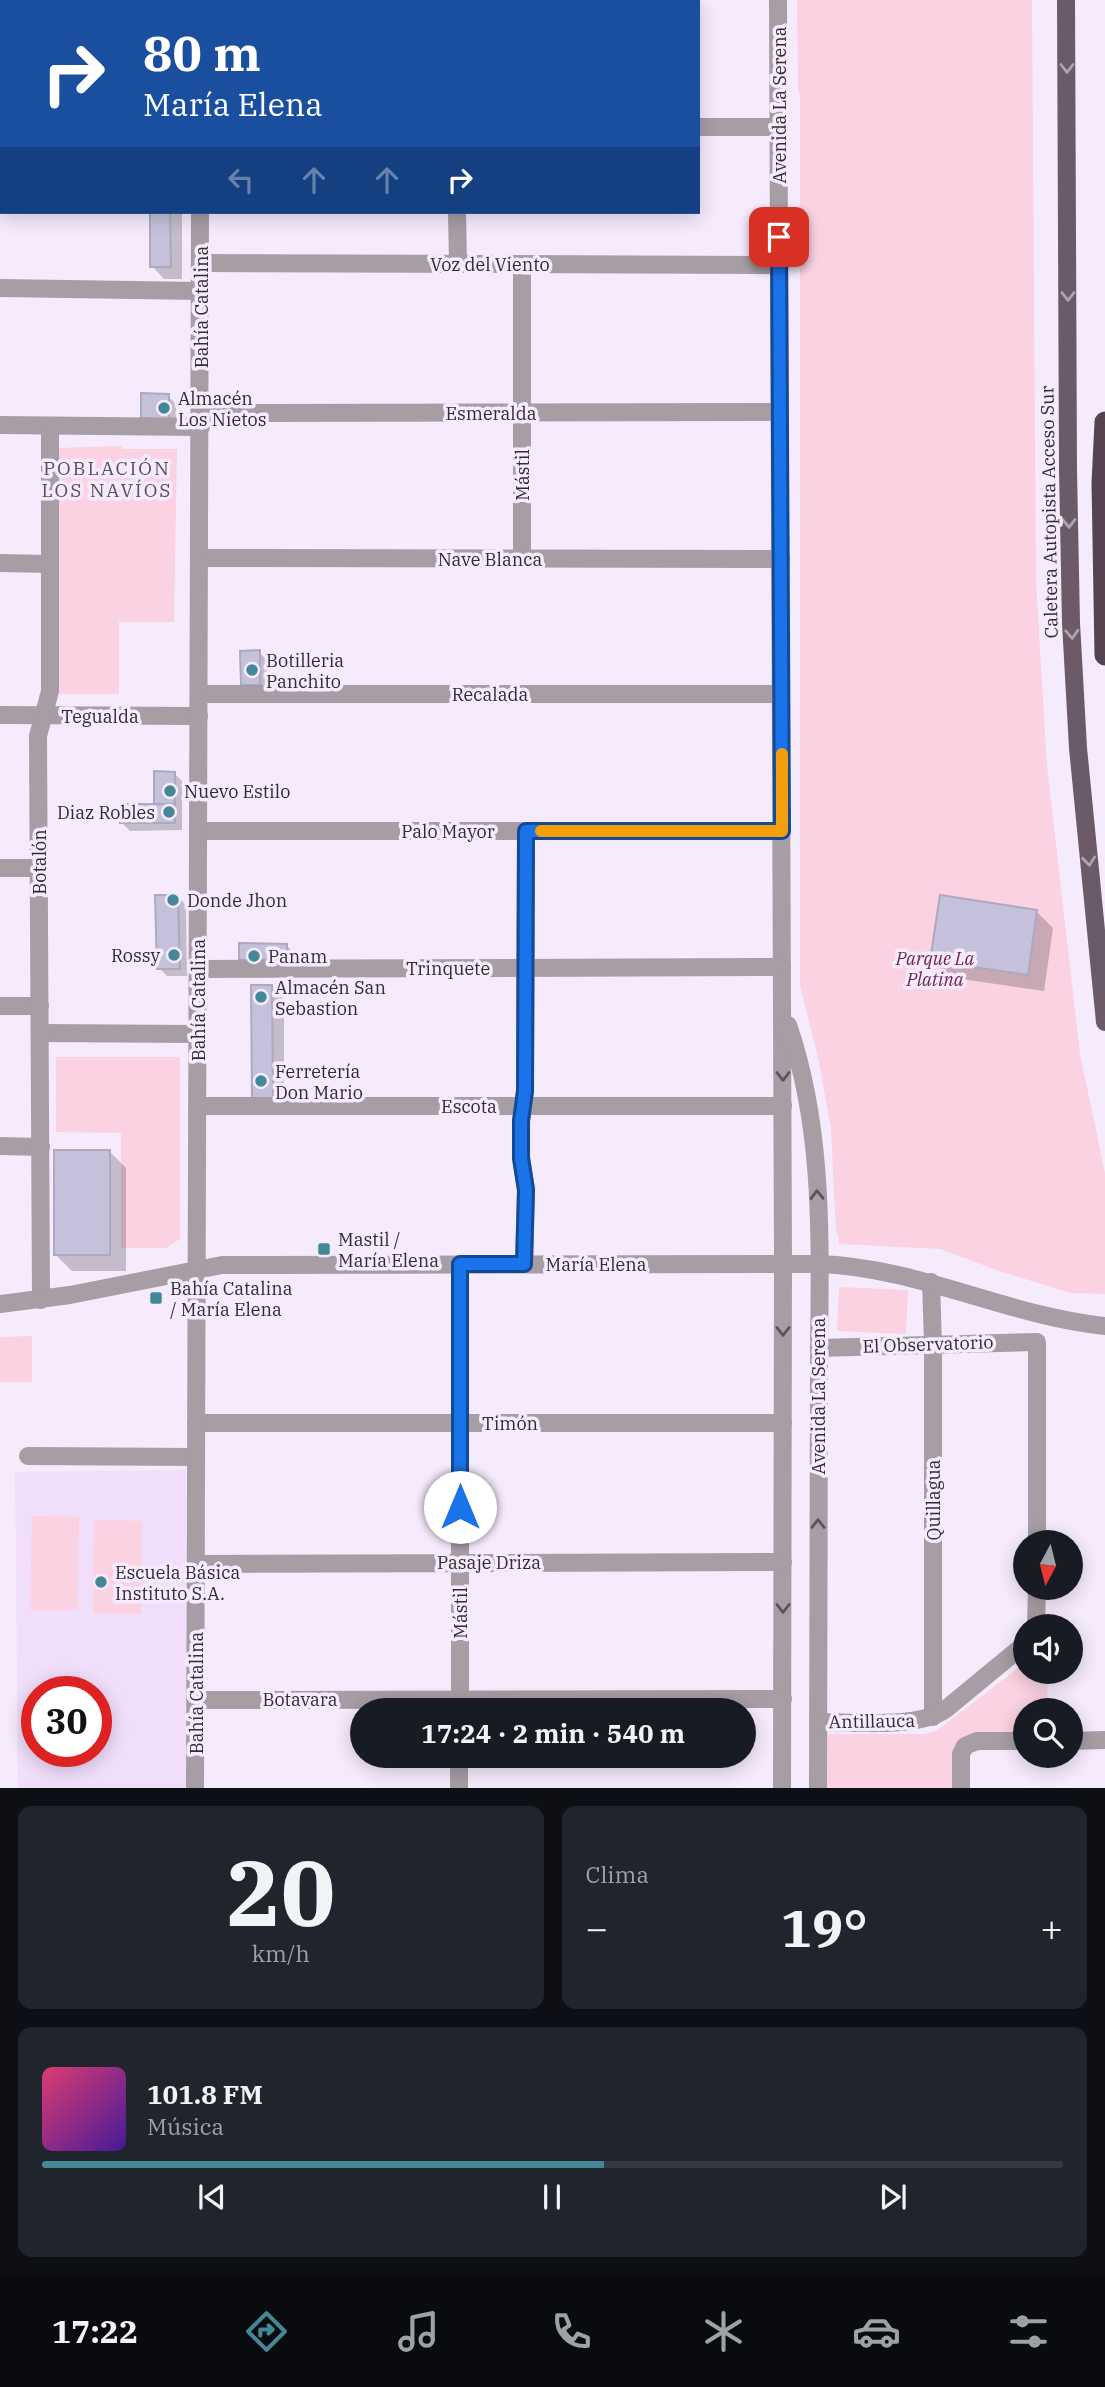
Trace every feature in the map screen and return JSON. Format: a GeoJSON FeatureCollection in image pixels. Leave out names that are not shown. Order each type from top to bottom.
{"type":"FeatureCollection","features":[{"type":"Feature","properties":{"kind":"highway"},"geometry":{"type":"LineString","coordinates":[[1105,422],[1101,456],[1105,655]]}},
{"type":"Feature","properties":{"kind":"main road","name":"Caletera Autopista Acceso Sur"},"geometry":{"type":"LineString","coordinates":[[1066,0],[1071,623],[1078,748],[1105,1022]]}},
{"type":"Feature","properties":{"kind":"street","name":"Avenida La Serena"},"geometry":{"type":"LineString","coordinates":[[778,0],[783,1008],[782,1788]]}},
{"type":"Feature","properties":{"kind":"street"},"geometry":{"type":"LineString","coordinates":[[700,127],[779,127]]}},
{"type":"Feature","properties":{"kind":"street","name":"Bahía Catalina"},"geometry":{"type":"LineString","coordinates":[[195,1788],[200,214]]}},
{"type":"Feature","properties":{"kind":"street"},"geometry":{"type":"LineString","coordinates":[[457,214],[458,264]]}},
{"type":"Feature","properties":{"kind":"street","name":"Voz del Viento"},"geometry":{"type":"LineString","coordinates":[[201,263],[780,265]]}},
{"type":"Feature","properties":{"kind":"street","name":"Mástil"},"geometry":{"type":"LineString","coordinates":[[522,264],[522,559]]}},
{"type":"Feature","properties":{"kind":"street"},"geometry":{"type":"LineString","coordinates":[[0,288],[201,291]]}},
{"type":"Feature","properties":{"kind":"street","name":"Esmeralda"},"geometry":{"type":"LineString","coordinates":[[0,425],[50,426],[522,413],[780,412]]}},
{"type":"Feature","properties":{"kind":"street","name":"Botalón"},"geometry":{"type":"LineString","coordinates":[[41,1300],[38,736],[50,691],[50,426]]}},
{"type":"Feature","properties":{"kind":"street","name":"Nave Blanca"},"geometry":{"type":"LineString","coordinates":[[200,558],[781,559]]}},
{"type":"Feature","properties":{"kind":"street"},"geometry":{"type":"LineString","coordinates":[[0,563],[50,564]]}},
{"type":"Feature","properties":{"kind":"street","name":"Recalada"},"geometry":{"type":"LineString","coordinates":[[200,694],[781,694]]}},
{"type":"Feature","properties":{"kind":"street","name":"Tegualda"},"geometry":{"type":"LineString","coordinates":[[0,715],[199,716]]}},
{"type":"Feature","properties":{"kind":"street","name":"Palo Mayor"},"geometry":{"type":"LineString","coordinates":[[199,831],[782,831]]}},
{"type":"Feature","properties":{"kind":"street"},"geometry":{"type":"LineString","coordinates":[[524,1264],[526,1190],[521,1141],[525,1091],[526,831]]}},
{"type":"Feature","properties":{"kind":"street"},"geometry":{"type":"LineString","coordinates":[[0,868],[39,868]]}},
{"type":"Feature","properties":{"kind":"street","name":"Trinquete"},"geometry":{"type":"LineString","coordinates":[[198,969],[782,967]]}},
{"type":"Feature","properties":{"kind":"street"},"geometry":{"type":"LineString","coordinates":[[0,1006],[40,1006]]}},
{"type":"Feature","properties":{"kind":"street","name":"Avenida La Serena"},"geometry":{"type":"LineString","coordinates":[[783,1008],[812,1115],[816,1157],[818,1788]]}},
{"type":"Feature","properties":{"kind":"street"},"geometry":{"type":"LineString","coordinates":[[40,1033],[197,1034]]}},
{"type":"Feature","properties":{"kind":"street","name":"Escota"},"geometry":{"type":"LineString","coordinates":[[197,1106],[783,1106]]}},
{"type":"Feature","properties":{"kind":"street"},"geometry":{"type":"LineString","coordinates":[[0,1146],[41,1147]]}},
{"type":"Feature","properties":{"kind":"street","name":"María Elena"},"geometry":{"type":"LineString","coordinates":[[0,1304],[41,1300],[222,1265],[783,1263],[869,1268],[931,1282],[1058,1320],[1105,1325]]}},
{"type":"Feature","properties":{"kind":"street","name":"Mástil"},"geometry":{"type":"LineString","coordinates":[[460,1264],[460,1698]]}},
{"type":"Feature","properties":{"kind":"street","name":"Quillagua"},"geometry":{"type":"LineString","coordinates":[[931,1282],[933,1717]]}},
{"type":"Feature","properties":{"kind":"street","name":"El Observatorio"},"geometry":{"type":"LineString","coordinates":[[818,1348],[1037,1342],[1037,1530]]}},
{"type":"Feature","properties":{"kind":"street","name":"Timón"},"geometry":{"type":"LineString","coordinates":[[196,1423],[783,1423]]}},
{"type":"Feature","properties":{"kind":"street"},"geometry":{"type":"LineString","coordinates":[[28,1456],[196,1457]]}},
{"type":"Feature","properties":{"kind":"street","name":"Pasaje Driza"},"geometry":{"type":"LineString","coordinates":[[196,1564],[783,1562]]}},
{"type":"Feature","properties":{"kind":"street","name":"Antillauca"},"geometry":{"type":"LineString","coordinates":[[818,1722],[915,1721],[933,1717],[1013,1654]]}},
{"type":"Feature","properties":{"kind":"street","name":"Botavara"},"geometry":{"type":"LineString","coordinates":[[756,1699],[782,1699]]}},
{"type":"Feature","properties":{"kind":"street","name":"Botavara"},"geometry":{"type":"LineString","coordinates":[[196,1700],[350,1703]]}},
{"type":"Feature","properties":{"kind":"street"},"geometry":{"type":"LineString","coordinates":[[1083,1741],[1105,1740]]}},
{"type":"Feature","properties":{"kind":"street"},"geometry":{"type":"LineString","coordinates":[[961,1788],[961,1754],[965,1745],[977,1741],[1013,1741]]}},
{"type":"Feature","properties":{"kind":"street"},"geometry":{"type":"LineString","coordinates":[[459,1788],[460,1768]]}},
{"type":"Feature","properties":{"kind":"shaded area","name":"Escuela Básica Instituto S.A."},"geometry":{"type":"Polygon","coordinates":[[[186,1470],[186,1788],[18,1788],[15,1472],[186,1470]]]}},
{"type":"Feature","properties":{"kind":"green space","name":"Parque La Platina"},"geometry":{"type":"Polygon","coordinates":[[[797,0],[1032,0],[1036,582],[1047,766],[1080,1054],[1105,1173],[1105,1294],[1071,1293],[999,1271],[941,1249],[839,1244],[836,1233],[831,1129],[819,1062],[800,986],[800,94],[797,0]]]}},
{"type":"Feature","properties":{"kind":"green space"},"geometry":{"type":"Polygon","coordinates":[[[121,446],[122,449],[177,449],[174,622],[119,622],[119,694],[58,694],[58,448],[121,446]]]}},
{"type":"Feature","properties":{"kind":"green space"},"geometry":{"type":"Polygon","coordinates":[[[56,1057],[180,1057],[180,1239],[166,1248],[121,1248],[121,1133],[56,1132],[56,1057]]]}},
{"type":"Feature","properties":{"kind":"green space"},"geometry":{"type":"Polygon","coordinates":[[[839,1287],[908,1290],[906,1334],[837,1331],[839,1287]]]}},
{"type":"Feature","properties":{"kind":"green space"},"geometry":{"type":"Polygon","coordinates":[[[32,1336],[32,1382],[0,1382],[0,1337],[32,1336]]]}},
{"type":"Feature","properties":{"kind":"green space"},"geometry":{"type":"Polygon","coordinates":[[[32,1516],[79,1517],[78,1610],[30,1610],[32,1516]]]}},
{"type":"Feature","properties":{"kind":"green space"},"geometry":{"type":"Polygon","coordinates":[[[94,1520],[142,1521],[141,1614],[93,1614],[94,1520]]]}},
{"type":"Feature","properties":{"kind":"green space"},"geometry":{"type":"Polygon","coordinates":[[[1013,1672],[1013,1684],[1047,1684],[1048,1698],[1013,1698],[1013,1732],[973,1734],[960,1739],[955,1751],[955,1788],[826,1788],[826,1734],[927,1734],[936,1731],[1013,1672]]]}},
{"type":"Feature","properties":{"kind":"building"},"geometry":{"type":"Polygon","coordinates":[[[150,214],[170,214],[171,267],[150,267],[150,214]]]}},
{"type":"Feature","properties":{"kind":"building"},"geometry":{"type":"Polygon","coordinates":[[[141,393],[169,394],[169,419],[141,418],[141,393]]]}},
{"type":"Feature","properties":{"kind":"building"},"geometry":{"type":"Polygon","coordinates":[[[260,650],[260,685],[241,685],[240,651],[260,650]]]}},
{"type":"Feature","properties":{"kind":"building"},"geometry":{"type":"Polygon","coordinates":[[[154,771],[175,772],[175,804],[154,804],[154,771]]]}},
{"type":"Feature","properties":{"kind":"building"},"geometry":{"type":"Polygon","coordinates":[[[120,804],[175,804],[175,823],[120,823],[120,804]]]}},
{"type":"Feature","properties":{"kind":"building"},"geometry":{"type":"Polygon","coordinates":[[[155,895],[178,895],[180,969],[157,969],[155,895]]]}},
{"type":"Feature","properties":{"kind":"building"},"geometry":{"type":"Polygon","coordinates":[[[940,895],[1037,910],[1028,975],[930,961],[940,895]]]}},
{"type":"Feature","properties":{"kind":"building"},"geometry":{"type":"Polygon","coordinates":[[[239,943],[287,944],[287,960],[239,960],[239,943]]]}},
{"type":"Feature","properties":{"kind":"building"},"geometry":{"type":"Polygon","coordinates":[[[251,985],[272,985],[273,1100],[252,1100],[251,985]]]}},
{"type":"Feature","properties":{"kind":"building"},"geometry":{"type":"Polygon","coordinates":[[[54,1150],[110,1150],[110,1255],[54,1255],[54,1150]]]}},
{"type":"Feature","properties":{"kind":"slow traffic"},"geometry":{"type":"LineString","coordinates":[[541,831],[782,831],[782,754]]}},
{"type":"Feature","properties":{"kind":"place","name":"Almacén Los Nietos"},"geometry":{"type":"Point","coordinates":[164,408]}},
{"type":"Feature","properties":{"kind":"place","name":"Botilleria Panchito"},"geometry":{"type":"Point","coordinates":[252,670]}},
{"type":"Feature","properties":{"kind":"place","name":"Nuevo Estilo"},"geometry":{"type":"Point","coordinates":[170,791]}},
{"type":"Feature","properties":{"kind":"place","name":"Diaz Robles"},"geometry":{"type":"Point","coordinates":[169,812]}},
{"type":"Feature","properties":{"kind":"place","name":"Donde Jhon"},"geometry":{"type":"Point","coordinates":[173,900]}},
{"type":"Feature","properties":{"kind":"place","name":"Rossy"},"geometry":{"type":"Point","coordinates":[174,955]}},
{"type":"Feature","properties":{"kind":"place","name":"Panam"},"geometry":{"type":"Point","coordinates":[254,956]}},
{"type":"Feature","properties":{"kind":"place","name":"Almacén San Sebastion"},"geometry":{"type":"Point","coordinates":[261,997]}},
{"type":"Feature","properties":{"kind":"place","name":"Ferretería Don Mario"},"geometry":{"type":"Point","coordinates":[261,1081]}},
{"type":"Feature","properties":{"kind":"place","name":"Mastil / María Elena"},"geometry":{"type":"Point","coordinates":[324,1249]}},
{"type":"Feature","properties":{"kind":"place","name":"Bahía Catalina / María Elena"},"geometry":{"type":"Point","coordinates":[156,1298]}},
{"type":"Feature","properties":{"kind":"place","name":"Escuela Básica Instituto S.A."},"geometry":{"type":"Point","coordinates":[101,1582]}},
{"type":"Feature","properties":{"kind":"district","name":"POBLACIÓN LOS NAVÍOS"},"geometry":{"type":"Point","coordinates":[107,479]}},
{"type":"Feature","properties":{"kind":"route"},"geometry":{"type":"LineString","coordinates":[[460,1507],[460,1264],[524,1264],[526,1190],[521,1158],[521,1121],[525,1091],[526,831],[782,831],[779,237]]}}]}
